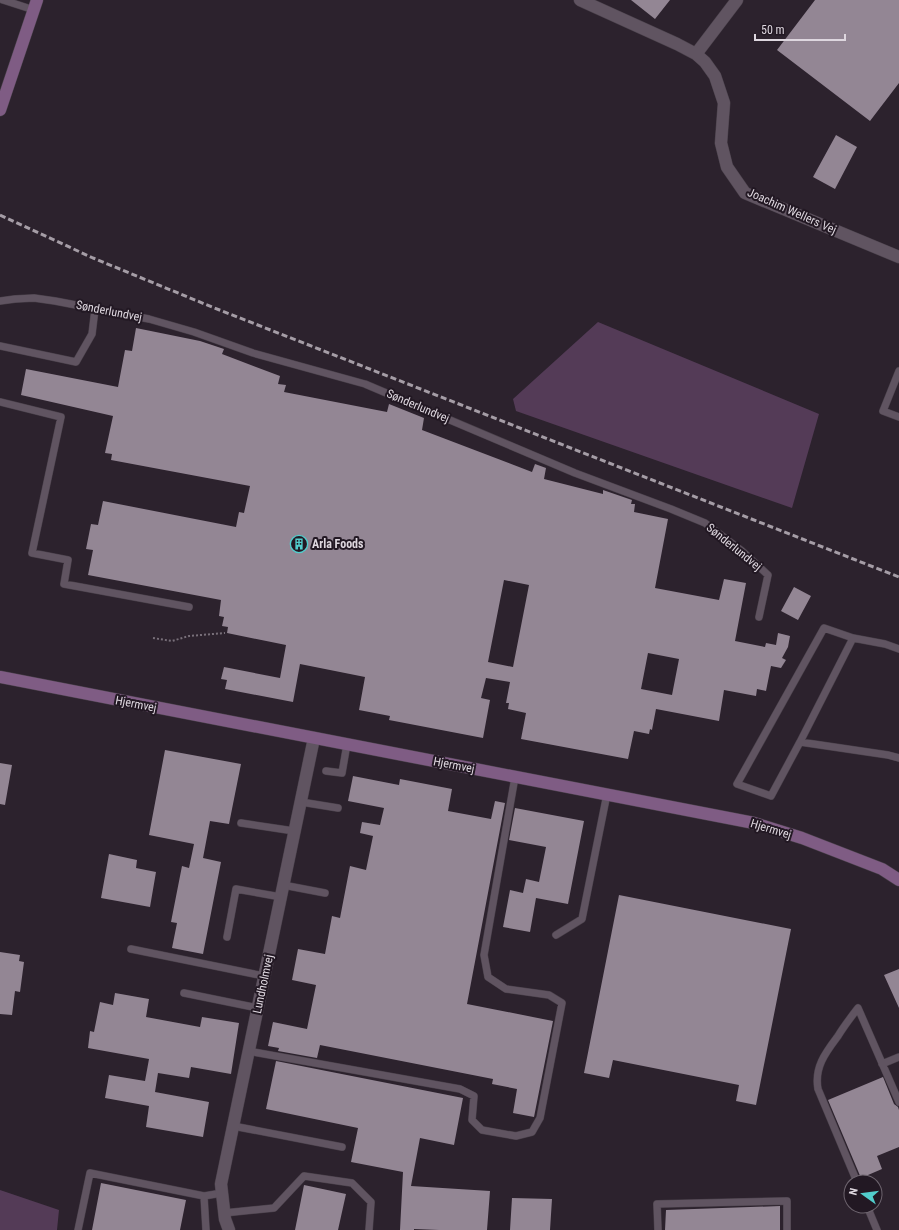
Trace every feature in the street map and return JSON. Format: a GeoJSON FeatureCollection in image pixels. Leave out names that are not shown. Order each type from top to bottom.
{"type":"FeatureCollection","features":[{"type":"Feature","properties":{"kind":"street","name":"Joachim Wellers Vej"},"geometry":{"type":"LineString","coordinates":[[580,0],[696,54],[705,62],[715,76],[724,103],[721,143],[727,167],[745,192],[899,257]]}},
{"type":"Feature","properties":{"kind":"street"},"geometry":{"type":"LineString","coordinates":[[696,54],[737,0]]}},
{"type":"Feature","properties":{"kind":"street"},"geometry":{"type":"LineString","coordinates":[[0,110],[35,5]]}},
{"type":"Feature","properties":{"kind":"street","name":"Hjermvej"},"geometry":{"type":"LineString","coordinates":[[0,677],[156,709],[347,744],[754,823],[802,838],[882,869],[899,880]]}},
{"type":"Feature","properties":{"kind":"street","name":"Lundholmvej"},"geometry":{"type":"LineString","coordinates":[[229,1230],[225,1219],[221,1184],[314,738]]}},
{"type":"Feature","properties":{"kind":"lane"},"geometry":{"type":"LineString","coordinates":[[3,0],[35,5]]}},
{"type":"Feature","properties":{"kind":"lane","name":"Sønderlundvej"},"geometry":{"type":"LineString","coordinates":[[0,301],[14,298],[34,298],[170,324],[253,353],[365,384],[575,473],[672,509],[705,523],[742,551],[768,575],[759,617]]}},
{"type":"Feature","properties":{"kind":"lane"},"geometry":{"type":"LineString","coordinates":[[0,346],[76,362],[92,334],[95,309]]}},
{"type":"Feature","properties":{"kind":"lane"},"geometry":{"type":"LineString","coordinates":[[899,371],[883,411],[899,416]]}},
{"type":"Feature","properties":{"kind":"lane"},"geometry":{"type":"LineString","coordinates":[[0,402],[61,417],[32,553],[68,560],[64,584],[189,607]]}},
{"type":"Feature","properties":{"kind":"lane"},"geometry":{"type":"LineString","coordinates":[[853,638],[772,796],[737,784],[824,628],[853,638],[885,644],[899,649]]}},
{"type":"Feature","properties":{"kind":"lane"},"geometry":{"type":"LineString","coordinates":[[800,742],[888,755],[899,758]]}},
{"type":"Feature","properties":{"kind":"lane"},"geometry":{"type":"LineString","coordinates":[[326,771],[342,773],[347,744]]}},
{"type":"Feature","properties":{"kind":"lane"},"geometry":{"type":"LineString","coordinates":[[248,1052],[460,1089],[474,1096],[472,1120],[482,1130],[516,1136],[532,1132],[540,1118],[562,1003],[549,995],[506,989],[488,977],[484,955],[515,777]]}},
{"type":"Feature","properties":{"kind":"lane"},"geometry":{"type":"LineString","coordinates":[[556,935],[582,919],[607,794]]}},
{"type":"Feature","properties":{"kind":"lane"},"geometry":{"type":"LineString","coordinates":[[301,802],[338,808]]}},
{"type":"Feature","properties":{"kind":"lane"},"geometry":{"type":"LineString","coordinates":[[241,823],[294,832]]}},
{"type":"Feature","properties":{"kind":"lane"},"geometry":{"type":"LineString","coordinates":[[283,885],[325,893]]}},
{"type":"Feature","properties":{"kind":"lane"},"geometry":{"type":"LineString","coordinates":[[227,937],[236,889],[281,898]]}},
{"type":"Feature","properties":{"kind":"lane"},"geometry":{"type":"LineString","coordinates":[[131,949],[264,976]]}},
{"type":"Feature","properties":{"kind":"lane"},"geometry":{"type":"LineString","coordinates":[[184,993],[258,1008]]}},
{"type":"Feature","properties":{"kind":"lane"},"geometry":{"type":"LineString","coordinates":[[854,1174],[818,1089],[817,1074],[825,1053],[858,1008],[899,1102]]}},
{"type":"Feature","properties":{"kind":"lane"},"geometry":{"type":"LineString","coordinates":[[882,1064],[899,1057]]}},
{"type":"Feature","properties":{"kind":"lane"},"geometry":{"type":"LineString","coordinates":[[233,1126],[342,1148]]}},
{"type":"Feature","properties":{"kind":"lane"},"geometry":{"type":"LineString","coordinates":[[78,1230],[90,1173],[204,1196],[222,1192]]}},
{"type":"Feature","properties":{"kind":"lane"},"geometry":{"type":"LineString","coordinates":[[224,1213],[274,1208],[304,1176],[352,1183],[372,1202],[369,1230]]}},
{"type":"Feature","properties":{"kind":"lane"},"geometry":{"type":"LineString","coordinates":[[204,1196],[206,1230]]}},
{"type":"Feature","properties":{"kind":"lane"},"geometry":{"type":"LineString","coordinates":[[658,1230],[657,1204],[787,1201],[787,1230]]}},
{"type":"Feature","properties":{"kind":"lane"},"geometry":{"type":"LineString","coordinates":[[870,1214],[877,1230]]}},
{"type":"Feature","properties":{"kind":"path"},"geometry":{"type":"LineString","coordinates":[[153,638],[172,641],[189,636],[225,633]]}},
{"type":"Feature","properties":{"kind":"shaded area"},"geometry":{"type":"Polygon","coordinates":[[[598,322],[819,414],[792,508],[516,411],[513,399],[598,322]]]}},
{"type":"Feature","properties":{"kind":"shaded area"},"geometry":{"type":"Polygon","coordinates":[[[0,1190],[59,1210],[57,1230],[0,1230],[0,1190]]]}},
{"type":"Feature","properties":{"kind":"building"},"geometry":{"type":"Polygon","coordinates":[[[631,0],[670,0],[655,19],[631,0]]]}},
{"type":"Feature","properties":{"kind":"building"},"geometry":{"type":"Polygon","coordinates":[[[815,0],[899,0],[899,83],[870,121],[777,50],[815,0]]]}},
{"type":"Feature","properties":{"kind":"building"},"geometry":{"type":"Polygon","coordinates":[[[836,135],[857,147],[835,189],[813,177],[836,135]]]}},
{"type":"Feature","properties":{"kind":"building","name":"Arla Foods"},"geometry":{"type":"Polygon","coordinates":[[[136,328],[200,341],[224,349],[222,354],[280,376],[278,384],[286,385],[284,392],[387,412],[389,404],[424,418],[422,430],[532,472],[535,464],[546,468],[544,479],[603,494],[603,490],[632,500],[631,504],[635,504],[634,512],[668,519],[655,588],[719,600],[724,579],[746,583],[735,641],[765,647],[766,643],[776,645],[778,633],[790,636],[788,647],[782,658],[786,660],[781,668],[771,666],[766,691],[757,689],[756,696],[724,690],[719,721],[656,709],[652,730],[650,729],[649,734],[634,731],[628,759],[521,739],[526,713],[508,709],[509,703],[506,703],[510,682],[486,678],[481,698],[490,700],[483,738],[389,720],[390,716],[359,710],[365,677],[300,664],[293,702],[225,689],[227,680],[221,679],[224,667],[280,678],[286,645],[227,633],[228,627],[222,626],[224,617],[219,616],[221,600],[88,575],[93,550],[86,549],[91,524],[98,525],[103,501],[236,527],[239,512],[244,513],[250,486],[111,460],[112,454],[105,453],[113,416],[21,395],[26,369],[118,387],[125,350],[132,351],[136,328]],[[504,580],[488,662],[513,667],[529,585],[504,580]],[[648,653],[641,689],[672,695],[679,659],[648,653]]]}},
{"type":"Feature","properties":{"kind":"building"},"geometry":{"type":"Polygon","coordinates":[[[794,587],[811,596],[798,620],[781,611],[794,587]]]}},
{"type":"Feature","properties":{"kind":"building"},"geometry":{"type":"Polygon","coordinates":[[[165,750],[241,764],[229,824],[210,821],[203,858],[221,862],[203,954],[172,948],[177,923],[171,922],[182,866],[189,868],[194,844],[149,835],[165,750]]]}},
{"type":"Feature","properties":{"kind":"building"},"geometry":{"type":"Polygon","coordinates":[[[0,763],[12,765],[5,805],[0,804],[0,763]]]}},
{"type":"Feature","properties":{"kind":"building"},"geometry":{"type":"Polygon","coordinates":[[[353,776],[399,785],[400,779],[452,789],[448,811],[491,819],[495,801],[505,803],[467,1004],[553,1021],[534,1117],[513,1113],[517,1089],[492,1084],[493,1079],[320,1045],[317,1058],[278,1051],[279,1048],[268,1046],[273,1022],[307,1029],[316,985],[292,980],[298,949],[325,954],[332,916],[340,918],[350,866],[366,870],[373,836],[360,833],[362,822],[380,825],[384,808],[348,801],[353,776]]]}},
{"type":"Feature","properties":{"kind":"building"},"geometry":{"type":"Polygon","coordinates":[[[515,808],[584,821],[568,904],[536,898],[530,932],[503,927],[510,890],[523,893],[526,879],[539,882],[546,847],[509,840],[515,808]]]}},
{"type":"Feature","properties":{"kind":"building"},"geometry":{"type":"Polygon","coordinates":[[[109,854],[137,860],[136,868],[156,872],[150,907],[101,898],[109,854]]]}},
{"type":"Feature","properties":{"kind":"building"},"geometry":{"type":"Polygon","coordinates":[[[619,895],[791,929],[756,1105],[736,1101],[739,1085],[613,1060],[609,1078],[584,1073],[619,895]]]}},
{"type":"Feature","properties":{"kind":"building"},"geometry":{"type":"Polygon","coordinates":[[[0,952],[20,955],[19,961],[24,962],[20,992],[15,991],[12,1015],[0,1014],[0,952]]]}},
{"type":"Feature","properties":{"kind":"building"},"geometry":{"type":"Polygon","coordinates":[[[899,969],[899,1008],[884,975],[899,969]]]}},
{"type":"Feature","properties":{"kind":"building"},"geometry":{"type":"Polygon","coordinates":[[[115,993],[149,999],[146,1017],[200,1027],[202,1017],[239,1023],[231,1074],[191,1067],[189,1078],[158,1073],[155,1092],[209,1102],[203,1137],[146,1127],[149,1106],[105,1098],[109,1075],[145,1081],[149,1059],[88,1048],[90,1031],[94,1032],[100,1002],[113,1005],[115,993]]]}},
{"type":"Feature","properties":{"kind":"building"},"geometry":{"type":"Polygon","coordinates":[[[276,1061],[463,1098],[454,1145],[420,1138],[411,1186],[490,1191],[487,1230],[400,1230],[403,1172],[351,1162],[358,1128],[266,1109],[276,1061]]]}},
{"type":"Feature","properties":{"kind":"building"},"geometry":{"type":"Polygon","coordinates":[[[883,1077],[894,1104],[899,1110],[899,1147],[877,1156],[882,1169],[870,1174],[859,1174],[828,1100],[883,1077]]]}},
{"type":"Feature","properties":{"kind":"building"},"geometry":{"type":"Polygon","coordinates":[[[101,1183],[186,1200],[180,1230],[92,1230],[101,1183]]]}},
{"type":"Feature","properties":{"kind":"building"},"geometry":{"type":"Polygon","coordinates":[[[304,1185],[346,1194],[338,1230],[295,1230],[304,1185]]]}},
{"type":"Feature","properties":{"kind":"building"},"geometry":{"type":"Polygon","coordinates":[[[512,1198],[552,1199],[550,1230],[510,1230],[512,1198]]]}},
{"type":"Feature","properties":{"kind":"building"},"geometry":{"type":"Polygon","coordinates":[[[780,1206],[780,1230],[665,1230],[666,1210],[780,1206]]]}},
{"type":"Feature","properties":{"kind":"railway"},"geometry":{"type":"LineString","coordinates":[[0,215],[93,258],[212,307],[899,577]]}},
{"type":"Feature","properties":{"kind":"place","name":"Arla Foods"},"geometry":{"type":"Point","coordinates":[299,544]}}]}
